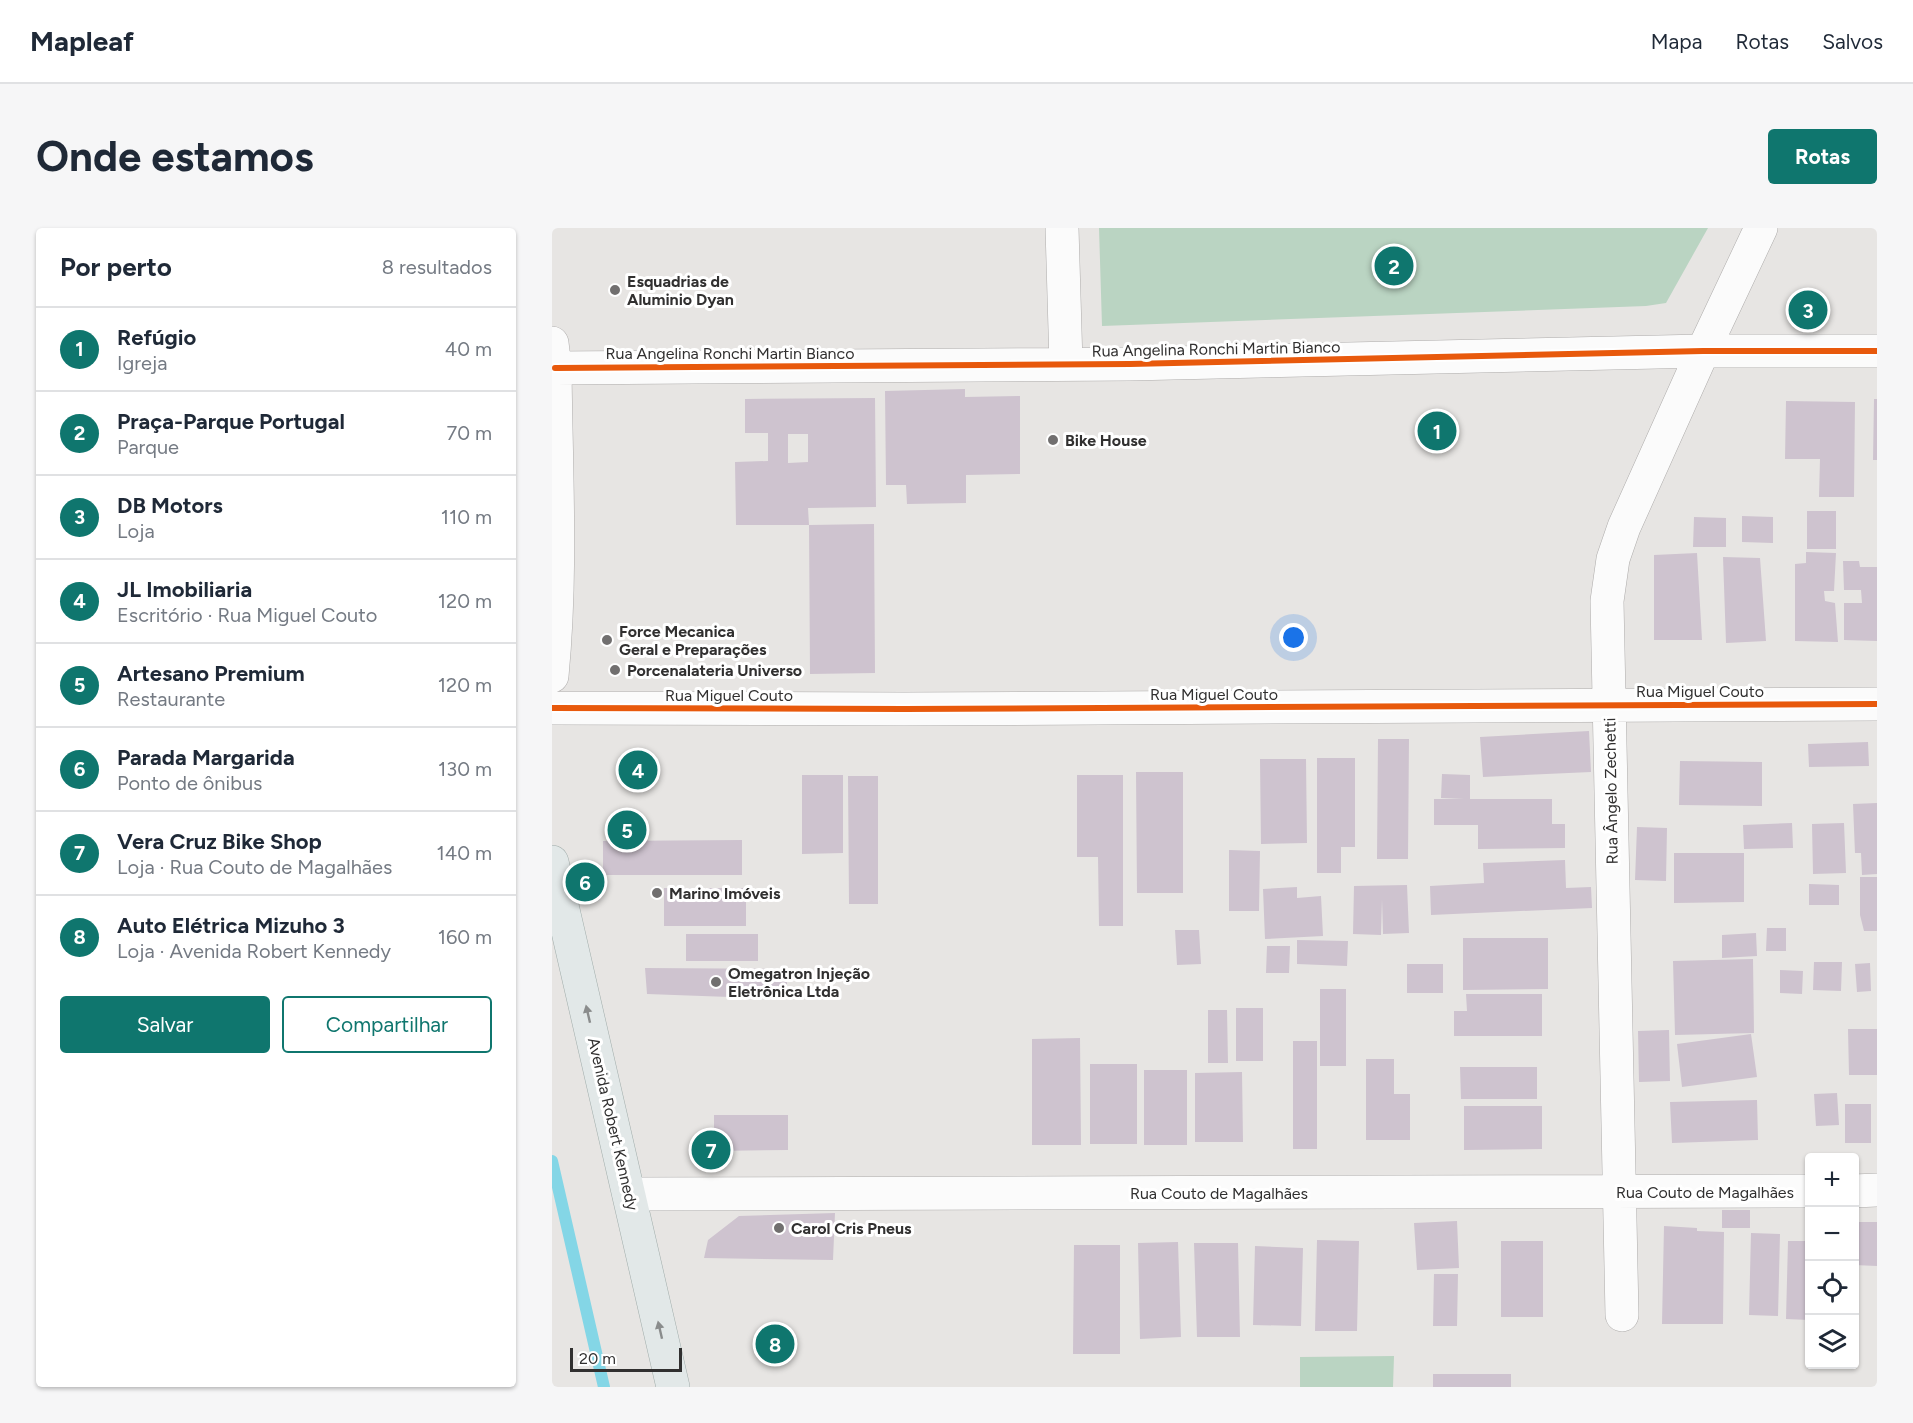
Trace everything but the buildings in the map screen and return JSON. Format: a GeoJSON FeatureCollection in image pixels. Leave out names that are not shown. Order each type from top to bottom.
{"type":"FeatureCollection","features":[{"type":"Feature","properties":{"kind":"main road","name":"Avenida Robert Kennedy"},"geometry":{"type":"LineString","coordinates":[[552,862],[673,1387]]}},
{"type":"Feature","properties":{"kind":"street"},"geometry":{"type":"LineString","coordinates":[[1062,228],[1066,364]]}},
{"type":"Feature","properties":{"kind":"street","name":"Rua Ângelo Zechetti"},"geometry":{"type":"LineString","coordinates":[[1622,1315],[1607,602],[1613,559],[1624,527],[1702,351],[1761,228]]}},
{"type":"Feature","properties":{"kind":"street","name":"Rua Angelina Ronchi Martin Bianco"},"geometry":{"type":"LineString","coordinates":[[553,355],[1066,364],[1702,351],[1877,351]]}},
{"type":"Feature","properties":{"kind":"street"},"geometry":{"type":"LineString","coordinates":[[552,676],[556,638],[558,536],[553,355]]}},
{"type":"Feature","properties":{"kind":"street","name":"Rua Miguel Couto"},"geometry":{"type":"LineString","coordinates":[[552,708],[916,709],[1877,704]]}},
{"type":"Feature","properties":{"kind":"street"},"geometry":{"type":"LineString","coordinates":[[1859,1191],[1877,1190]]}},
{"type":"Feature","properties":{"kind":"street","name":"Rua Couto de Magalhães"},"geometry":{"type":"LineString","coordinates":[[629,1194],[1805,1191]]}},
{"type":"Feature","properties":{"kind":"green space"},"geometry":{"type":"Polygon","coordinates":[[[1099,228],[1708,228],[1666,303],[1646,306],[1102,326],[1099,228]]]}},
{"type":"Feature","properties":{"kind":"green space"},"geometry":{"type":"Polygon","coordinates":[[[1394,1356],[1393,1387],[1300,1387],[1300,1357],[1394,1356]]]}},
{"type":"Feature","properties":{"kind":"waterway"},"geometry":{"type":"LineString","coordinates":[[552,1161],[604,1387]]}},
{"type":"Feature","properties":{"kind":"cycle path"},"geometry":{"type":"LineString","coordinates":[[555,368],[1130,364],[1703,351],[1877,351]]}},
{"type":"Feature","properties":{"kind":"cycle path"},"geometry":{"type":"LineString","coordinates":[[552,708],[904,709],[1877,704]]}},
{"type":"Feature","properties":{"kind":"place","name":"Praça-Parque Portugal"},"geometry":{"type":"Point","coordinates":[1394,266]}},
{"type":"Feature","properties":{"kind":"place","name":"Esquadrias de Aluminio Dyan"},"geometry":{"type":"Point","coordinates":[615,290]}},
{"type":"Feature","properties":{"kind":"place","name":"DB Motors"},"geometry":{"type":"Point","coordinates":[1808,310]}},
{"type":"Feature","properties":{"kind":"place","name":"Refúgio"},"geometry":{"type":"Point","coordinates":[1437,431]}},
{"type":"Feature","properties":{"kind":"place","name":"Bike House"},"geometry":{"type":"Point","coordinates":[1053,440]}},
{"type":"Feature","properties":{"kind":"place","name":"Force Mecanica Geral e Preparações"},"geometry":{"type":"Point","coordinates":[607,640]}},
{"type":"Feature","properties":{"kind":"place","name":"Porcenalateria Universo"},"geometry":{"type":"Point","coordinates":[615,670]}},
{"type":"Feature","properties":{"kind":"place","name":"JL Imobiliaria"},"geometry":{"type":"Point","coordinates":[638,770]}},
{"type":"Feature","properties":{"kind":"place","name":"Artesano Premium"},"geometry":{"type":"Point","coordinates":[627,830]}},
{"type":"Feature","properties":{"kind":"place","name":"Parada Margarida"},"geometry":{"type":"Point","coordinates":[585,882]}},
{"type":"Feature","properties":{"kind":"place","name":"Marino Imóveis"},"geometry":{"type":"Point","coordinates":[657,893]}},
{"type":"Feature","properties":{"kind":"place","name":"Omegatron Injeção Eletrônica Ltda"},"geometry":{"type":"Point","coordinates":[716,982]}},
{"type":"Feature","properties":{"kind":"place","name":"Vera Cruz Bike Shop"},"geometry":{"type":"Point","coordinates":[711,1150]}},
{"type":"Feature","properties":{"kind":"place","name":"Carol Cris Pneus"},"geometry":{"type":"Point","coordinates":[779,1228]}},
{"type":"Feature","properties":{"kind":"place","name":"Auto Elétrica Mizuho 3"},"geometry":{"type":"Point","coordinates":[775,1344]}}]}
